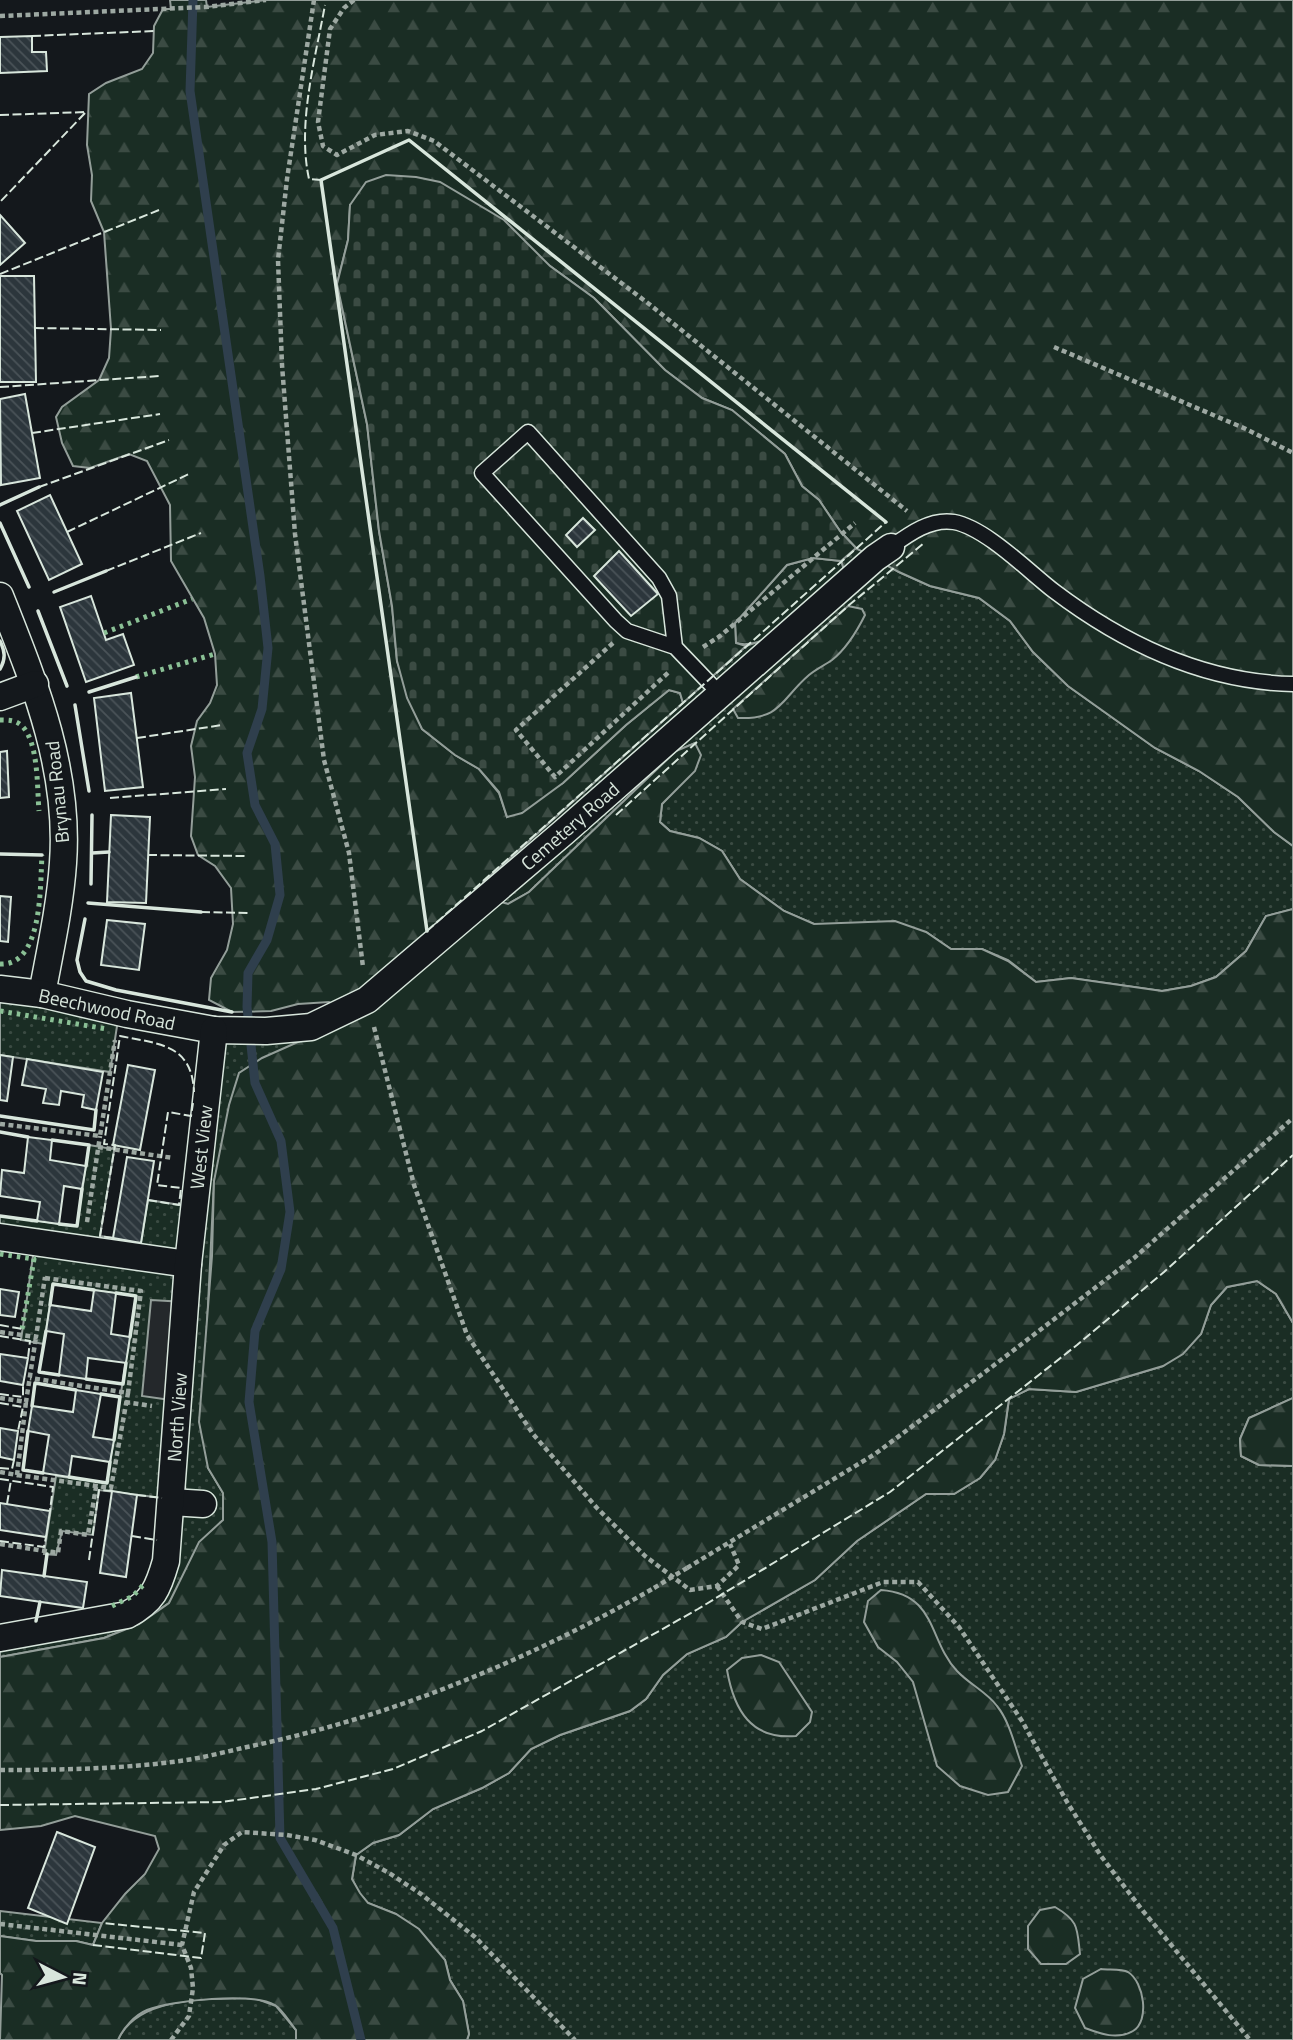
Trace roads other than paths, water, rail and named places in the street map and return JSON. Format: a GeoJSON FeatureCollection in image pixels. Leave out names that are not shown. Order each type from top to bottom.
{"type":"FeatureCollection","features":[{"type":"Feature","properties":{"kind":"street","name":"Cemetery Road"},"geometry":{"type":"LineString","coordinates":[[214,1030],[266,1031],[311,1027],[367,1000],[564,832],[875,558],[891,547]]}},
{"type":"Feature","properties":{"kind":"street","name":"Brynau Road"},"geometry":{"type":"LineString","coordinates":[[0,596],[35,684],[50,731],[63,813],[60,888],[42,994]]}},
{"type":"Feature","properties":{"kind":"street"},"geometry":{"type":"LineString","coordinates":[[0,697],[35,684]]}},
{"type":"Feature","properties":{"kind":"street","name":"Beechwood Road"},"geometry":{"type":"LineString","coordinates":[[0,989],[42,994],[119,1013],[214,1030]]}},
{"type":"Feature","properties":{"kind":"street","name":"West View"},"geometry":{"type":"LineString","coordinates":[[188,1264],[214,1030]]}},
{"type":"Feature","properties":{"kind":"street"},"geometry":{"type":"LineString","coordinates":[[0,1237],[188,1264]]}},
{"type":"Feature","properties":{"kind":"street","name":"North View"},"geometry":{"type":"LineString","coordinates":[[0,1638],[127,1615],[145,1605],[158,1587],[166,1561],[188,1264]]}},
{"type":"Feature","properties":{"kind":"street"},"geometry":{"type":"LineString","coordinates":[[170,1502],[203,1504]]}},
{"type":"Feature","properties":{"kind":"lane"},"geometry":{"type":"LineString","coordinates":[[680,652],[670,596],[659,578],[528,432],[482,473],[626,631],[680,652],[720,694]]}},
{"type":"Feature","properties":{"kind":"lane"},"geometry":{"type":"LineString","coordinates":[[891,547],[928,525],[953,522],[978,531],[1067,600],[1109,628],[1158,655],[1220,675],[1259,683],[1293,684]]}},
{"type":"Feature","properties":{"kind":"waterway"},"geometry":{"type":"LineString","coordinates":[[193,0],[190,91],[268,648],[262,709],[247,753],[255,805],[275,844],[280,895],[267,940],[248,973],[247,1007],[255,1083],[281,1141],[290,1212],[281,1269],[255,1331],[249,1402],[272,1542],[280,1838],[333,1928],[361,2040]]}}]}
